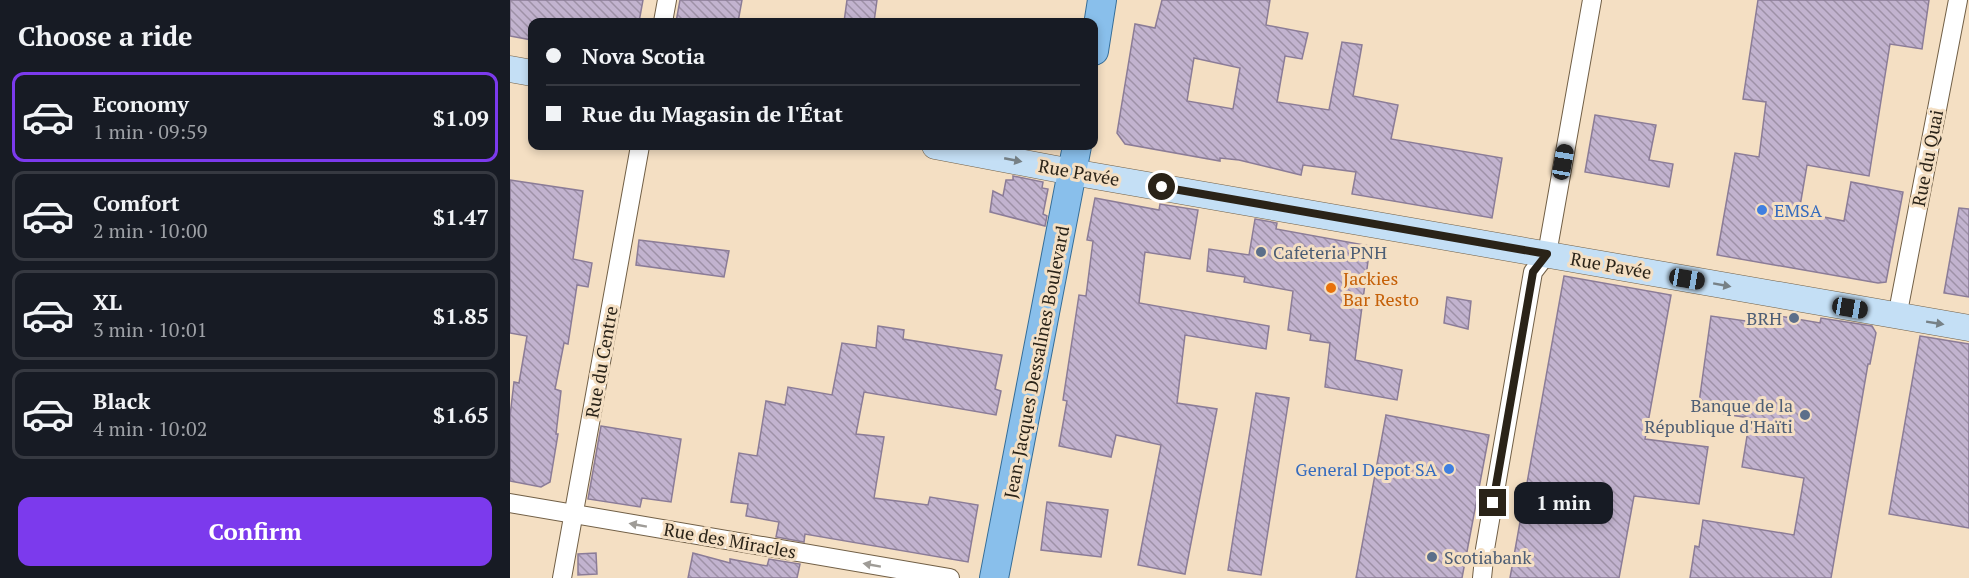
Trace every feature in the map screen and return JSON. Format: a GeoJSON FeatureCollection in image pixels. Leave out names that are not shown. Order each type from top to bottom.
{"type":"FeatureCollection","features":[{"type":"Feature","properties":{"kind":"main road"},"geometry":{"type":"LineString","coordinates":[[1098,26],[1102,0]]}},
{"type":"Feature","properties":{"kind":"main road"},"geometry":{"type":"LineString","coordinates":[[510,69],[528,72]]}},
{"type":"Feature","properties":{"kind":"main road","name":"Rue Pavée"},"geometry":{"type":"LineString","coordinates":[[978,150],[1074,159],[1547,254],[1969,328]]}},
{"type":"Feature","properties":{"kind":"main road","name":"Jean-Jacques Dessalines Boulevard"},"geometry":{"type":"LineString","coordinates":[[994,578],[1074,159]]}},
{"type":"Feature","properties":{"kind":"street"},"geometry":{"type":"LineString","coordinates":[[664,18],[667,0]]}},
{"type":"Feature","properties":{"kind":"street"},"geometry":{"type":"LineString","coordinates":[[1482,578],[1485,549],[1533,272],[1547,254],[1592,0]]}},
{"type":"Feature","properties":{"kind":"street","name":"Rue du Quai"},"geometry":{"type":"LineString","coordinates":[[1897,317],[1958,0]]}},
{"type":"Feature","properties":{"kind":"street","name":"Rue du Centre"},"geometry":{"type":"LineString","coordinates":[[562,578],[639,150]]}},
{"type":"Feature","properties":{"kind":"street","name":"Rue des Miracles"},"geometry":{"type":"LineString","coordinates":[[510,503],[950,578]]}},
{"type":"Feature","properties":{"kind":"building"},"geometry":{"type":"Polygon","coordinates":[[[510,0],[643,0],[640,18],[528,18],[528,39],[510,36],[510,0]]]}},
{"type":"Feature","properties":{"kind":"building"},"geometry":{"type":"Polygon","coordinates":[[[680,0],[742,0],[739,18],[677,18],[680,0]]]}},
{"type":"Feature","properties":{"kind":"building"},"geometry":{"type":"Polygon","coordinates":[[[847,0],[877,0],[875,18],[845,18],[847,0]]]}},
{"type":"Feature","properties":{"kind":"building"},"geometry":{"type":"Polygon","coordinates":[[[1162,0],[1270,0],[1266,25],[1308,33],[1302,59],[1285,56],[1277,102],[1329,110],[1342,42],[1362,45],[1353,96],[1398,105],[1391,139],[1502,158],[1492,218],[1352,194],[1356,172],[1303,165],[1301,175],[1239,160],[1220,158],[1220,161],[1125,144],[1117,133],[1135,24],[1155,28],[1162,0]],[[1194,58],[1187,101],[1233,109],[1240,68],[1194,58]]]}},
{"type":"Feature","properties":{"kind":"building"},"geometry":{"type":"Polygon","coordinates":[[[1758,0],[1929,0],[1922,49],[1890,44],[1869,176],[1807,165],[1799,212],[1844,221],[1851,182],[1903,192],[1886,282],[1878,283],[1717,255],[1735,153],[1759,157],[1766,102],[1743,99],[1758,0]]]}},
{"type":"Feature","properties":{"kind":"building"},"geometry":{"type":"Polygon","coordinates":[[[1595,115],[1656,125],[1649,160],[1673,164],[1669,187],[1585,172],[1595,115]]]}},
{"type":"Feature","properties":{"kind":"building"},"geometry":{"type":"Polygon","coordinates":[[[1013,176],[1043,182],[1042,188],[1048,189],[1043,214],[1047,216],[1045,226],[990,212],[993,191],[1003,196],[1006,180],[1013,180],[1013,176]]]}},
{"type":"Feature","properties":{"kind":"building"},"geometry":{"type":"Polygon","coordinates":[[[510,180],[583,191],[573,259],[592,263],[588,287],[577,285],[568,344],[564,343],[555,389],[561,391],[556,434],[558,434],[550,482],[541,487],[510,481],[510,416],[514,382],[519,383],[527,336],[510,333],[510,180]]]}},
{"type":"Feature","properties":{"kind":"building"},"geometry":{"type":"Polygon","coordinates":[[[1095,198],[1159,210],[1160,204],[1198,210],[1190,259],[1145,252],[1139,303],[1269,326],[1266,349],[1185,335],[1177,403],[1217,409],[1185,574],[1138,565],[1161,445],[1116,435],[1111,457],[1059,446],[1067,401],[1063,400],[1079,295],[1086,296],[1093,241],[1087,240],[1095,198]]]}},
{"type":"Feature","properties":{"kind":"building"},"geometry":{"type":"Polygon","coordinates":[[[1959,208],[1969,209],[1969,297],[1944,293],[1959,208]]]}},
{"type":"Feature","properties":{"kind":"building"},"geometry":{"type":"Polygon","coordinates":[[[1255,219],[1277,223],[1276,229],[1370,246],[1355,360],[1402,370],[1397,400],[1325,387],[1330,343],[1310,340],[1311,334],[1288,330],[1293,291],[1244,282],[1245,277],[1207,271],[1209,249],[1249,255],[1255,219]]]}},
{"type":"Feature","properties":{"kind":"building"},"geometry":{"type":"Polygon","coordinates":[[[639,240],[729,251],[724,277],[636,265],[639,240]]]}},
{"type":"Feature","properties":{"kind":"building"},"geometry":{"type":"Polygon","coordinates":[[[1564,276],[1671,295],[1645,439],[1708,447],[1699,504],[1634,496],[1619,578],[1510,578],[1564,276]]]}},
{"type":"Feature","properties":{"kind":"building"},"geometry":{"type":"Polygon","coordinates":[[[1447,297],[1471,301],[1468,329],[1444,323],[1447,297]]]}},
{"type":"Feature","properties":{"kind":"building","name":"Banque de la République d'Haïti"},"geometry":{"type":"Polygon","coordinates":[[[1768,314],[1820,323],[1821,318],[1872,326],[1876,333],[1870,364],[1868,364],[1831,578],[1690,578],[1695,546],[1699,547],[1703,520],[1794,535],[1804,478],[1742,467],[1750,418],[1698,410],[1711,316],[1767,324],[1768,314]]]}},
{"type":"Feature","properties":{"kind":"building"},"geometry":{"type":"Polygon","coordinates":[[[878,326],[904,330],[903,339],[1002,355],[995,389],[1001,391],[996,415],[864,392],[856,434],[884,437],[874,498],[928,505],[930,497],[978,505],[968,562],[805,534],[804,542],[776,537],[779,522],[746,516],[748,504],[731,502],[739,453],[757,456],[766,401],[785,405],[788,387],[832,395],[842,343],[876,348],[878,326]]]}},
{"type":"Feature","properties":{"kind":"building"},"geometry":{"type":"Polygon","coordinates":[[[1920,336],[1969,344],[1969,528],[1889,514],[1920,336]]]}},
{"type":"Feature","properties":{"kind":"building"},"geometry":{"type":"Polygon","coordinates":[[[1256,393],[1289,398],[1261,575],[1228,570],[1256,393]]]}},
{"type":"Feature","properties":{"kind":"building"},"geometry":{"type":"Polygon","coordinates":[[[1386,415],[1489,435],[1462,578],[1356,578],[1386,415]]]}},
{"type":"Feature","properties":{"kind":"building"},"geometry":{"type":"Polygon","coordinates":[[[601,426],[681,439],[671,502],[642,498],[640,507],[588,499],[601,426]]]}},
{"type":"Feature","properties":{"kind":"building"},"geometry":{"type":"Polygon","coordinates":[[[1047,502],[1108,510],[1101,557],[1041,550],[1047,502]]]}},
{"type":"Feature","properties":{"kind":"building"},"geometry":{"type":"Polygon","coordinates":[[[596,553],[597,574],[578,575],[578,554],[596,553]]]}},
{"type":"Feature","properties":{"kind":"building"},"geometry":{"type":"Polygon","coordinates":[[[693,553],[730,563],[730,559],[767,566],[769,559],[800,564],[797,578],[688,578],[693,553]]]}},
{"type":"Feature","properties":{"kind":"place","name":"EMSA"},"geometry":{"type":"Point","coordinates":[1762,210]}},
{"type":"Feature","properties":{"kind":"place","name":"Cafeteria PNH"},"geometry":{"type":"Point","coordinates":[1261,252]}},
{"type":"Feature","properties":{"kind":"place","name":"Jackies Bar Resto"},"geometry":{"type":"Point","coordinates":[1331,288]}},
{"type":"Feature","properties":{"kind":"place","name":"BRH"},"geometry":{"type":"Point","coordinates":[1794,318]}},
{"type":"Feature","properties":{"kind":"place","name":"Banque de la République d'Haïti"},"geometry":{"type":"Point","coordinates":[1805,415]}},
{"type":"Feature","properties":{"kind":"place","name":"General Depot SA"},"geometry":{"type":"Point","coordinates":[1449,469]}},
{"type":"Feature","properties":{"kind":"place","name":"Scotiabank"},"geometry":{"type":"Point","coordinates":[1432,557]}},
{"type":"Feature","properties":{"kind":"route"},"geometry":{"type":"LineString","coordinates":[[1162,187],[1547,254],[1533,272],[1493,503]]}}]}
